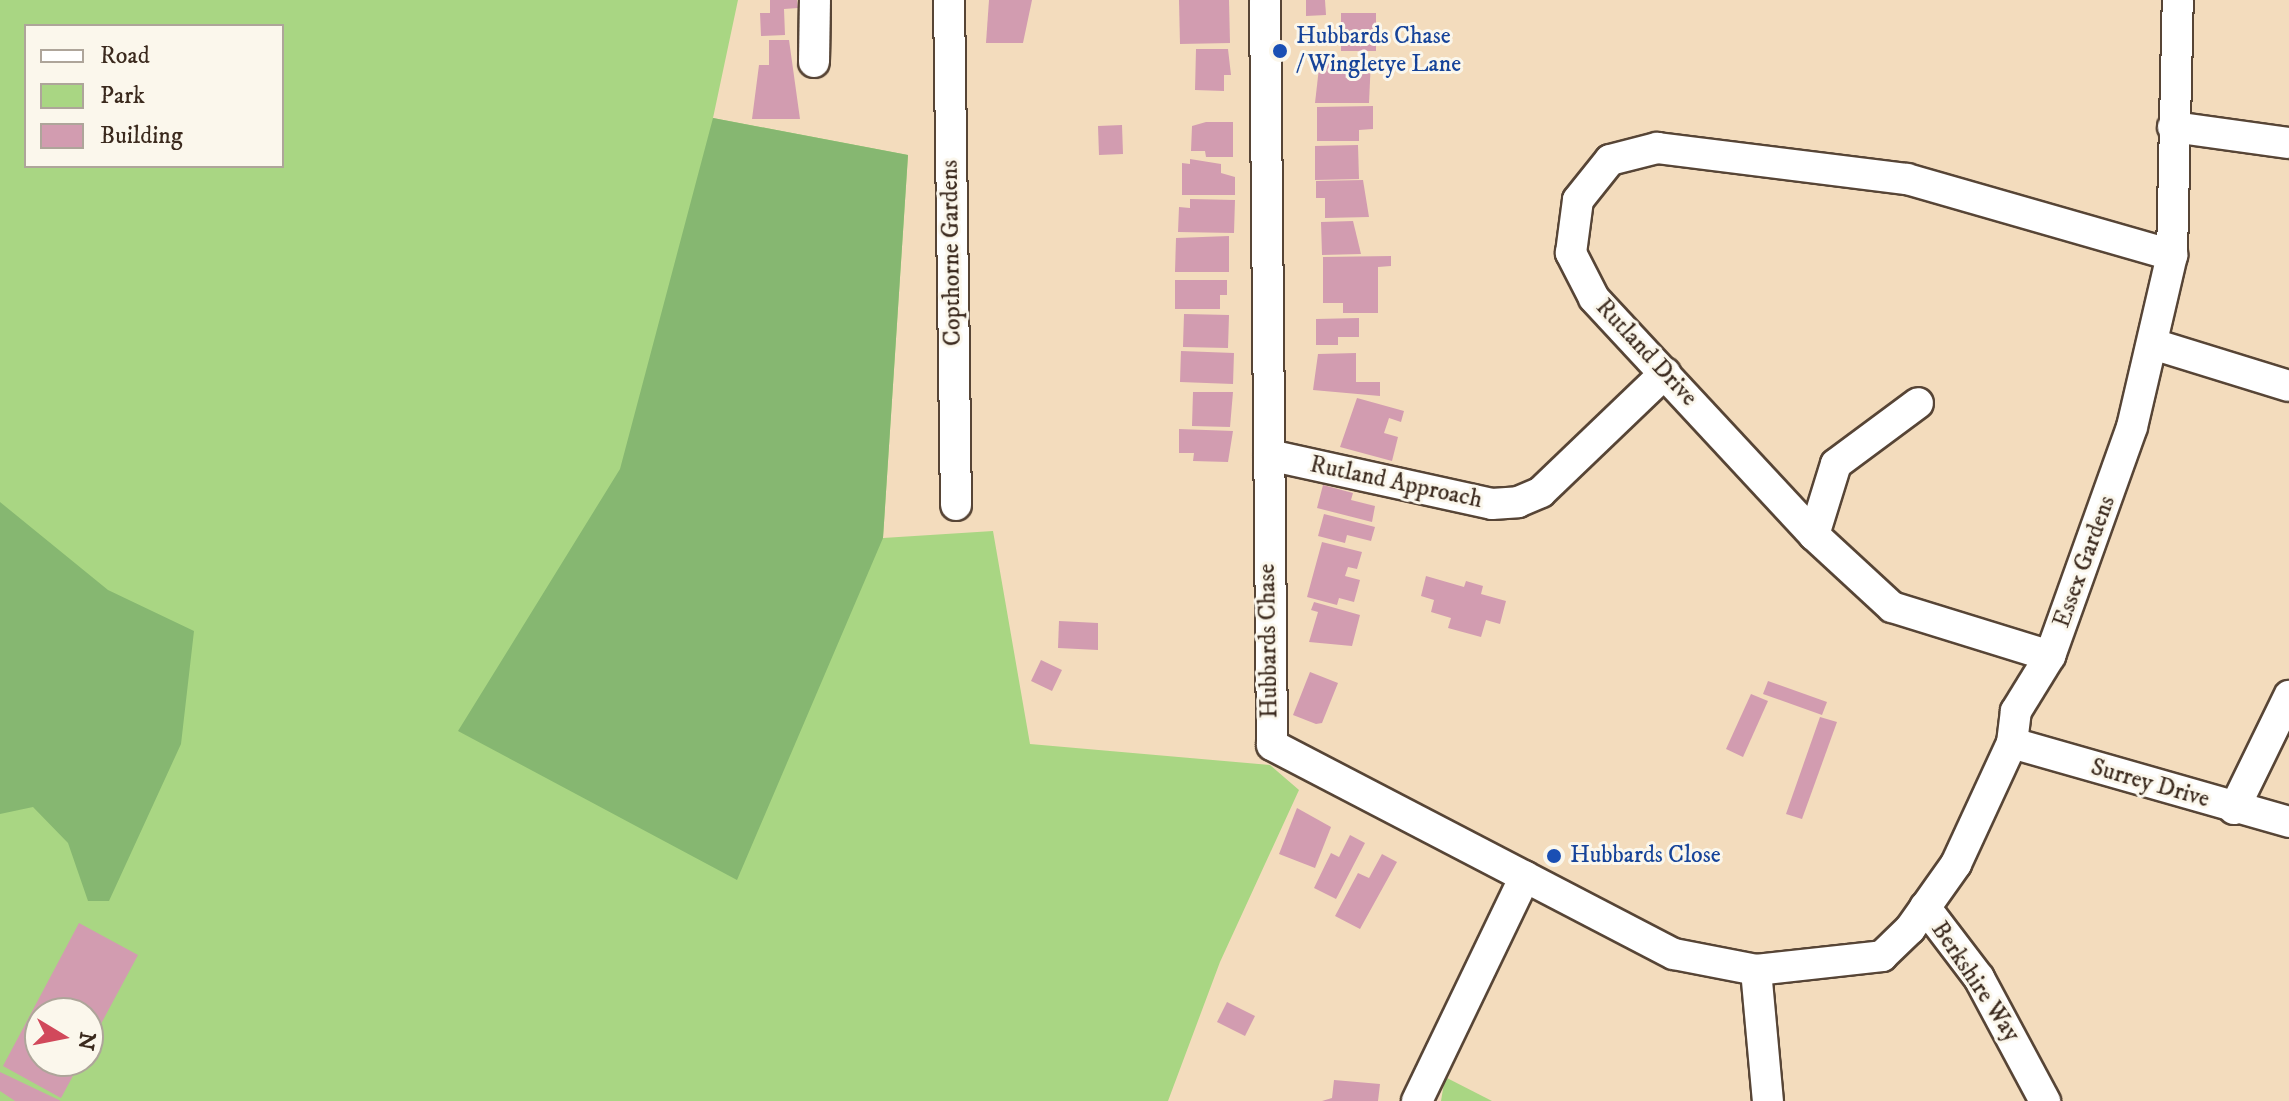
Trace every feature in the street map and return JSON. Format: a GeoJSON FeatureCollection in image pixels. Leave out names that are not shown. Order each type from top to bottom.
{"type":"FeatureCollection","features":[{"type":"Feature","properties":{"kind":"street"},"geometry":{"type":"LineString","coordinates":[[814,62],[815,0]]}},
{"type":"Feature","properties":{"kind":"street","name":"Copthorne Gardens"},"geometry":{"type":"LineString","coordinates":[[949,0],[956,505]]}},
{"type":"Feature","properties":{"kind":"street","name":"Hubbards Chase"},"geometry":{"type":"LineString","coordinates":[[1265,0],[1272,745],[1674,954],[1756,970]]}},
{"type":"Feature","properties":{"kind":"street","name":"Essex Gardens"},"geometry":{"type":"LineString","coordinates":[[1756,970],[1882,956],[1925,907],[1956,864],[2012,743],[2016,711],[2050,656],[2132,427],[2172,255],[2178,0]]}},
{"type":"Feature","properties":{"kind":"street"},"geometry":{"type":"LineString","coordinates":[[2173,127],[2289,143]]}},
{"type":"Feature","properties":{"kind":"street","name":"Rutland Drive"},"geometry":{"type":"LineString","coordinates":[[2050,656],[1892,607],[1814,535],[1594,298],[1571,253],[1578,200],[1610,160],[1657,148],[1907,179],[2172,255]]}},
{"type":"Feature","properties":{"kind":"street"},"geometry":{"type":"LineString","coordinates":[[2153,344],[2289,386]]}},
{"type":"Feature","properties":{"kind":"street","name":"Rutland Approach"},"geometry":{"type":"LineString","coordinates":[[1269,455],[1492,504],[1518,502],[1541,492],[1665,373]]}},
{"type":"Feature","properties":{"kind":"street"},"geometry":{"type":"LineString","coordinates":[[1814,535],[1836,464],[1918,403]]}},
{"type":"Feature","properties":{"kind":"street"},"geometry":{"type":"LineString","coordinates":[[2234,809],[2289,696]]}},
{"type":"Feature","properties":{"kind":"street","name":"Surrey Drive"},"geometry":{"type":"LineString","coordinates":[[2012,743],[2234,809],[2289,822]]}},
{"type":"Feature","properties":{"kind":"street"},"geometry":{"type":"LineString","coordinates":[[1417,1101],[1525,877]]}},
{"type":"Feature","properties":{"kind":"street","name":"Berkshire Way"},"geometry":{"type":"LineString","coordinates":[[1925,907],[1993,1000],[2045,1101]]}},
{"type":"Feature","properties":{"kind":"street"},"geometry":{"type":"LineString","coordinates":[[1756,970],[1768,1101]]}},
{"type":"Feature","properties":{"kind":"green space"},"geometry":{"type":"Polygon","coordinates":[[[0,0],[738,0],[713,118],[908,155],[883,538],[993,531],[1030,744],[1270,765],[1299,790],[1220,962],[1168,1101],[0,1101],[0,0]]]}},
{"type":"Feature","properties":{"kind":"green space"},"geometry":{"type":"Polygon","coordinates":[[[713,118],[908,155],[883,538],[737,880],[458,731],[620,469],[713,118]]]}},
{"type":"Feature","properties":{"kind":"green space"},"geometry":{"type":"Polygon","coordinates":[[[0,502],[108,590],[194,631],[181,744],[109,901],[88,901],[68,843],[33,807],[0,814],[0,502]]]}},
{"type":"Feature","properties":{"kind":"green space"},"geometry":{"type":"Polygon","coordinates":[[[1445,1077],[1492,1101],[1441,1101],[1445,1077]]]}},
{"type":"Feature","properties":{"kind":"building"},"geometry":{"type":"Polygon","coordinates":[[[770,0],[797,0],[798,8],[784,9],[785,35],[761,36],[760,13],[770,13],[770,0]]]}},
{"type":"Feature","properties":{"kind":"building"},"geometry":{"type":"Polygon","coordinates":[[[989,0],[1032,0],[1023,43],[986,43],[989,0]]]}},
{"type":"Feature","properties":{"kind":"building"},"geometry":{"type":"Polygon","coordinates":[[[1179,0],[1229,0],[1230,43],[1180,44],[1179,0]]]}},
{"type":"Feature","properties":{"kind":"building"},"geometry":{"type":"Polygon","coordinates":[[[1306,0],[1325,0],[1326,15],[1306,16],[1306,0]]]}},
{"type":"Feature","properties":{"kind":"building"},"geometry":{"type":"Polygon","coordinates":[[[1341,13],[1376,13],[1376,51],[1341,51],[1341,13]]]}},
{"type":"Feature","properties":{"kind":"building"},"geometry":{"type":"Polygon","coordinates":[[[769,40],[789,40],[800,119],[752,119],[759,65],[769,65],[769,40]]]}},
{"type":"Feature","properties":{"kind":"building"},"geometry":{"type":"Polygon","coordinates":[[[1196,49],[1228,49],[1231,75],[1224,75],[1224,91],[1195,90],[1196,49]]]}},
{"type":"Feature","properties":{"kind":"building"},"geometry":{"type":"Polygon","coordinates":[[[1320,59],[1371,59],[1369,103],[1315,103],[1320,59]]]}},
{"type":"Feature","properties":{"kind":"building"},"geometry":{"type":"Polygon","coordinates":[[[1373,106],[1373,129],[1359,130],[1359,141],[1317,141],[1317,107],[1373,106]]]}},
{"type":"Feature","properties":{"kind":"building"},"geometry":{"type":"Polygon","coordinates":[[[1206,122],[1233,122],[1233,157],[1206,157],[1205,151],[1191,151],[1192,126],[1206,122]]]}},
{"type":"Feature","properties":{"kind":"building"},"geometry":{"type":"Polygon","coordinates":[[[1122,125],[1123,154],[1099,155],[1098,126],[1122,125]]]}},
{"type":"Feature","properties":{"kind":"building"},"geometry":{"type":"Polygon","coordinates":[[[1358,145],[1359,179],[1315,180],[1315,146],[1358,145]]]}},
{"type":"Feature","properties":{"kind":"building"},"geometry":{"type":"Polygon","coordinates":[[[1190,159],[1221,164],[1221,173],[1235,177],[1235,195],[1182,195],[1182,163],[1190,164],[1190,159]]]}},
{"type":"Feature","properties":{"kind":"building"},"geometry":{"type":"Polygon","coordinates":[[[1363,180],[1369,217],[1325,218],[1325,198],[1316,198],[1316,181],[1363,180]]]}},
{"type":"Feature","properties":{"kind":"building"},"geometry":{"type":"Polygon","coordinates":[[[1190,199],[1235,200],[1234,233],[1178,232],[1179,207],[1190,208],[1190,199]]]}},
{"type":"Feature","properties":{"kind":"building"},"geometry":{"type":"Polygon","coordinates":[[[1353,221],[1361,254],[1322,255],[1321,222],[1353,221]]]}},
{"type":"Feature","properties":{"kind":"building"},"geometry":{"type":"Polygon","coordinates":[[[1229,236],[1229,272],[1175,272],[1176,238],[1229,236]]]}},
{"type":"Feature","properties":{"kind":"building"},"geometry":{"type":"Polygon","coordinates":[[[1391,256],[1391,266],[1378,267],[1378,313],[1343,313],[1343,303],[1323,303],[1323,257],[1391,256]]]}},
{"type":"Feature","properties":{"kind":"building"},"geometry":{"type":"Polygon","coordinates":[[[1175,280],[1227,280],[1227,295],[1220,295],[1220,309],[1175,309],[1175,280]]]}},
{"type":"Feature","properties":{"kind":"building"},"geometry":{"type":"Polygon","coordinates":[[[1184,314],[1229,315],[1228,348],[1183,347],[1184,314]]]}},
{"type":"Feature","properties":{"kind":"building"},"geometry":{"type":"Polygon","coordinates":[[[1359,318],[1359,337],[1338,337],[1338,345],[1316,345],[1316,319],[1359,318]]]}},
{"type":"Feature","properties":{"kind":"building"},"geometry":{"type":"Polygon","coordinates":[[[1181,351],[1234,353],[1233,384],[1180,382],[1181,351]]]}},
{"type":"Feature","properties":{"kind":"building"},"geometry":{"type":"Polygon","coordinates":[[[1356,353],[1356,382],[1380,382],[1380,396],[1313,390],[1318,354],[1356,353]]]}},
{"type":"Feature","properties":{"kind":"building"},"geometry":{"type":"Polygon","coordinates":[[[1193,392],[1233,392],[1230,427],[1192,426],[1193,392]]]}},
{"type":"Feature","properties":{"kind":"building"},"geometry":{"type":"Polygon","coordinates":[[[1357,398],[1404,411],[1401,422],[1389,418],[1384,433],[1398,437],[1392,461],[1340,447],[1357,398]]]}},
{"type":"Feature","properties":{"kind":"building"},"geometry":{"type":"Polygon","coordinates":[[[1179,429],[1233,431],[1228,462],[1193,461],[1194,453],[1179,453],[1179,429]]]}},
{"type":"Feature","properties":{"kind":"building"},"geometry":{"type":"Polygon","coordinates":[[[1323,485],[1353,493],[1351,500],[1375,506],[1372,522],[1317,508],[1323,485]]]}},
{"type":"Feature","properties":{"kind":"building"},"geometry":{"type":"Polygon","coordinates":[[[1324,514],[1375,527],[1371,541],[1347,535],[1345,543],[1318,536],[1324,514]]]}},
{"type":"Feature","properties":{"kind":"building"},"geometry":{"type":"Polygon","coordinates":[[[1322,542],[1362,552],[1357,569],[1348,567],[1345,576],[1360,580],[1354,602],[1339,598],[1337,605],[1307,597],[1322,542]]]}},
{"type":"Feature","properties":{"kind":"building"},"geometry":{"type":"Polygon","coordinates":[[[1426,576],[1464,587],[1466,581],[1483,586],[1481,594],[1506,601],[1500,624],[1486,620],[1481,637],[1448,628],[1451,618],[1431,612],[1434,600],[1421,596],[1426,576]]]}},
{"type":"Feature","properties":{"kind":"building"},"geometry":{"type":"Polygon","coordinates":[[[1314,602],[1360,615],[1352,646],[1309,642],[1318,612],[1311,610],[1314,602]]]}},
{"type":"Feature","properties":{"kind":"building"},"geometry":{"type":"Polygon","coordinates":[[[1059,621],[1098,623],[1098,650],[1058,648],[1059,621]]]}},
{"type":"Feature","properties":{"kind":"building"},"geometry":{"type":"Polygon","coordinates":[[[1041,660],[1062,670],[1052,691],[1031,681],[1041,660]]]}},
{"type":"Feature","properties":{"kind":"building"},"geometry":{"type":"Polygon","coordinates":[[[1310,672],[1338,683],[1322,723],[1316,724],[1293,715],[1310,672]]]}},
{"type":"Feature","properties":{"kind":"building"},"geometry":{"type":"Polygon","coordinates":[[[1768,681],[1827,702],[1822,715],[1763,694],[1768,681]]]}},
{"type":"Feature","properties":{"kind":"building"},"geometry":{"type":"Polygon","coordinates":[[[1751,694],[1768,701],[1743,757],[1726,749],[1751,694]]]}},
{"type":"Feature","properties":{"kind":"building"},"geometry":{"type":"Polygon","coordinates":[[[1820,717],[1837,722],[1802,819],[1786,814],[1820,717]]]}},
{"type":"Feature","properties":{"kind":"building"},"geometry":{"type":"Polygon","coordinates":[[[1297,808],[1331,827],[1315,868],[1279,854],[1297,808]]]}},
{"type":"Feature","properties":{"kind":"building"},"geometry":{"type":"Polygon","coordinates":[[[1350,835],[1365,843],[1336,899],[1314,888],[1331,853],[1339,857],[1350,835]]]}},
{"type":"Feature","properties":{"kind":"building"},"geometry":{"type":"Polygon","coordinates":[[[1382,854],[1397,862],[1360,929],[1335,916],[1358,873],[1369,878],[1382,854]]]}},
{"type":"Feature","properties":{"kind":"building"},"geometry":{"type":"Polygon","coordinates":[[[79,923],[138,955],[104,1018],[104,997],[40,997],[79,923]]]}},
{"type":"Feature","properties":{"kind":"building"},"geometry":{"type":"Polygon","coordinates":[[[1227,1002],[1255,1016],[1245,1036],[1217,1022],[1227,1002]]]}},
{"type":"Feature","properties":{"kind":"building"},"geometry":{"type":"Polygon","coordinates":[[[24,1026],[24,1077],[72,1077],[61,1098],[3,1066],[24,1026]]]}},
{"type":"Feature","properties":{"kind":"building"},"geometry":{"type":"Polygon","coordinates":[[[0,1072],[61,1101],[15,1101],[0,1091],[0,1072]]]}},
{"type":"Feature","properties":{"kind":"building"},"geometry":{"type":"Polygon","coordinates":[[[1334,1080],[1380,1084],[1378,1101],[1322,1101],[1332,1098],[1334,1080]]]}},
{"type":"Feature","properties":{"kind":"place","name":"Hubbards Chase / Wingletye Lane"},"geometry":{"type":"Point","coordinates":[1280,51]}},
{"type":"Feature","properties":{"kind":"place","name":"Hubbards Close"},"geometry":{"type":"Point","coordinates":[1554,856]}}]}
